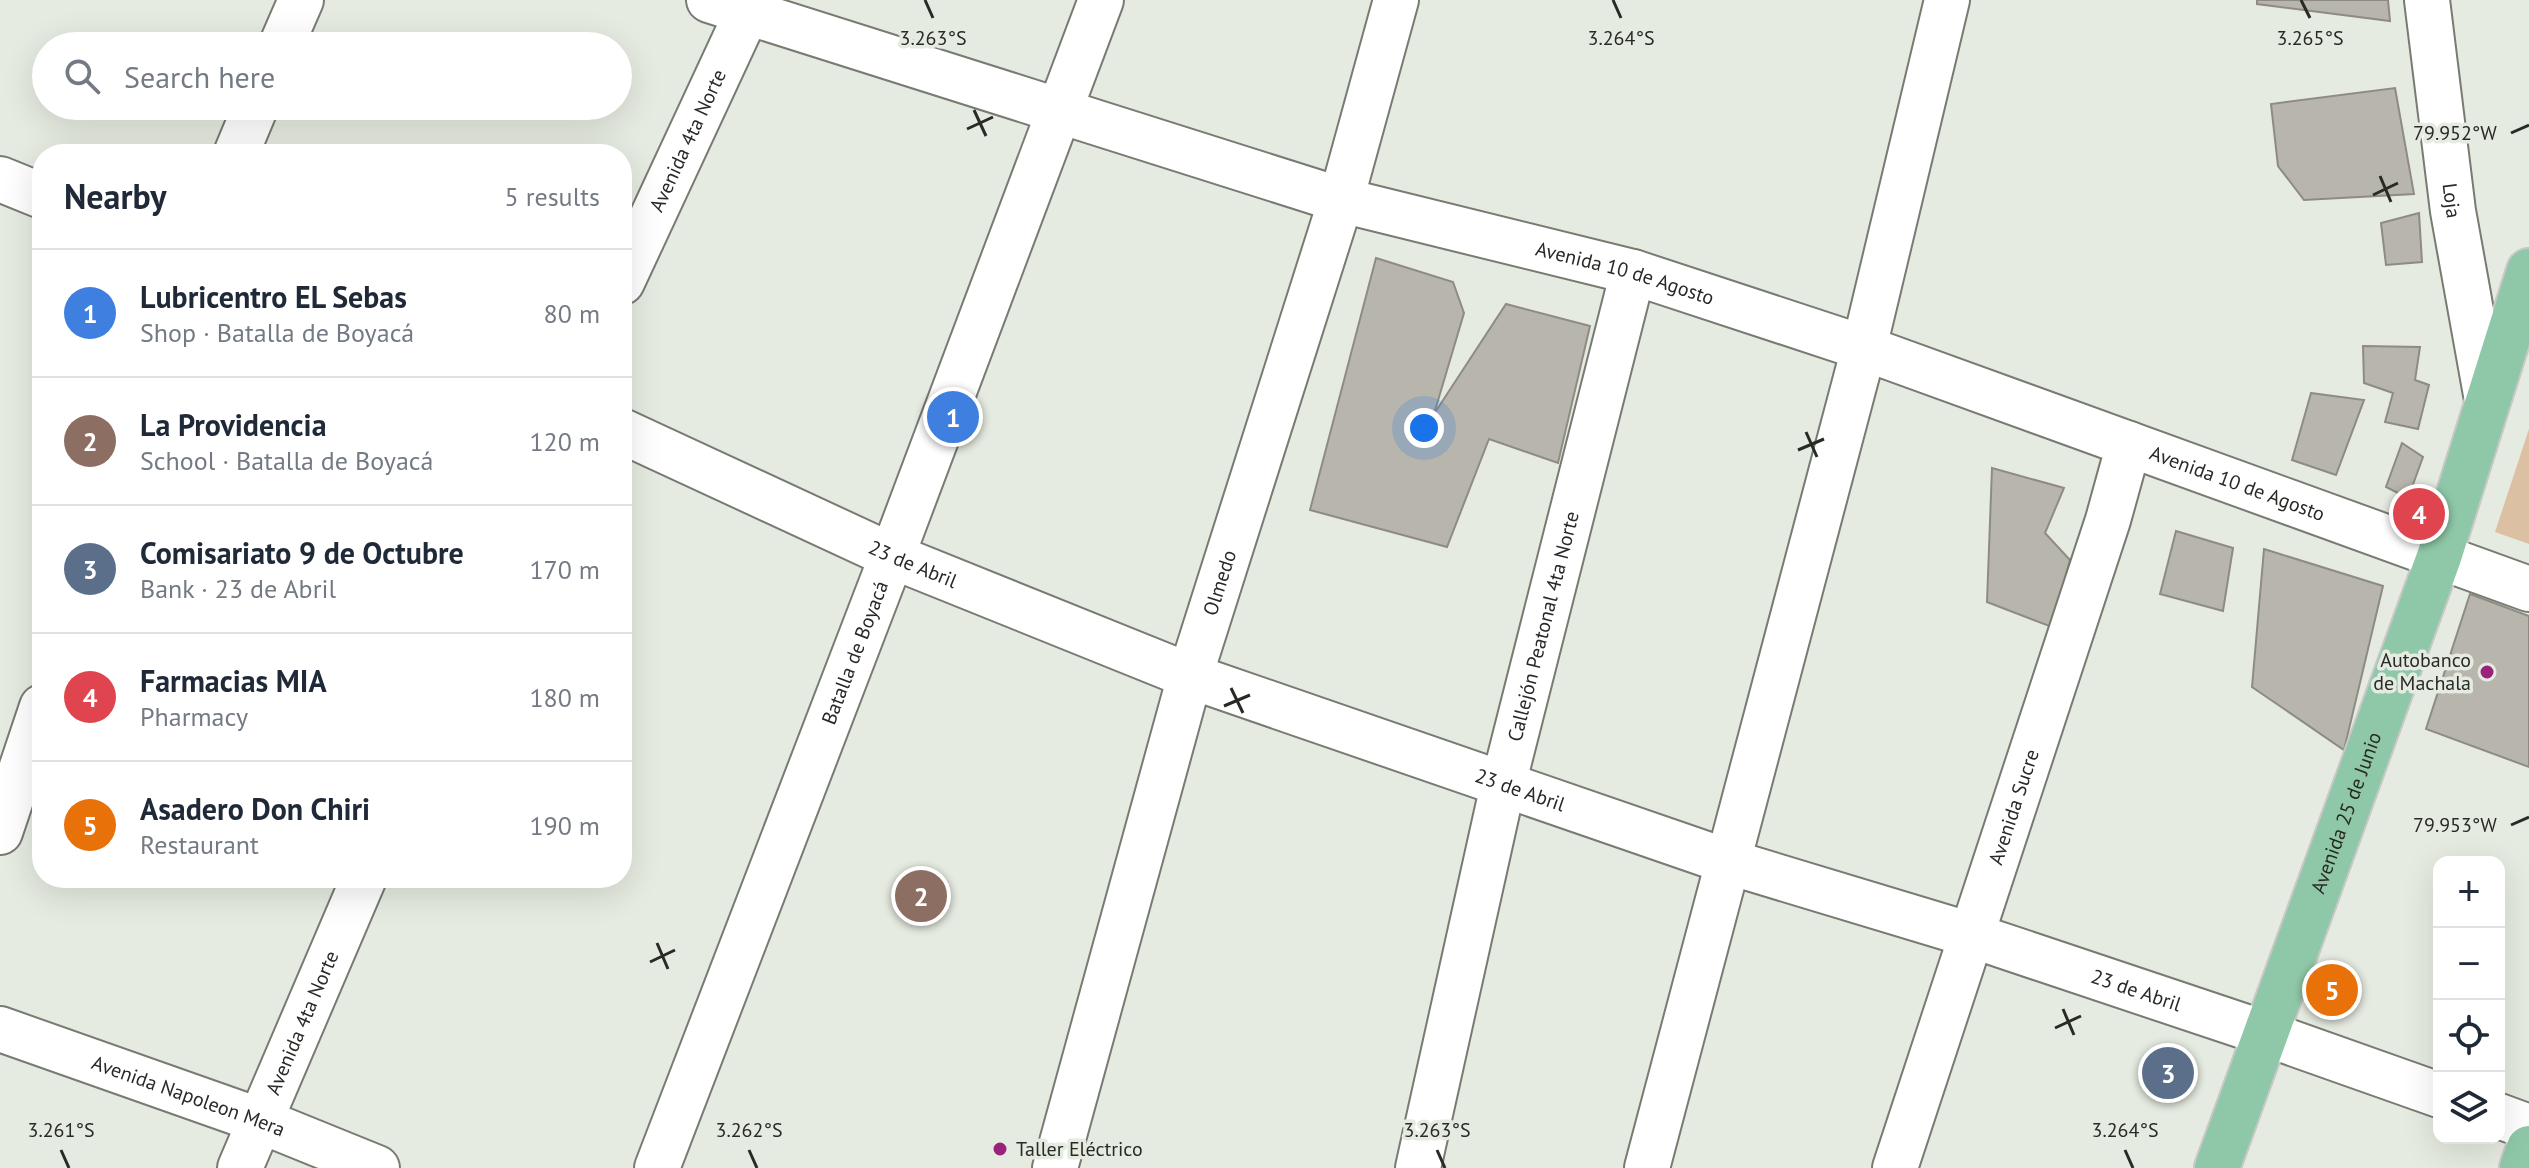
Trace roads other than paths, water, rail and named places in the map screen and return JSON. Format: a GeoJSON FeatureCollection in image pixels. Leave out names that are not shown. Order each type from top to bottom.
{"type":"FeatureCollection","features":[{"type":"Feature","properties":{"kind":"main road","name":"Avenida 25 de Junio"},"geometry":{"type":"LineString","coordinates":[[2217,1168],[2439,557],[2529,271]]}},
{"type":"Feature","properties":{"kind":"main road"},"geometry":{"type":"LineString","coordinates":[[2522,1168],[2529,1148]]}},
{"type":"Feature","properties":{"kind":"street"},"geometry":{"type":"LineString","coordinates":[[287,32],[301,0]]}},
{"type":"Feature","properties":{"kind":"street","name":"Batalla de Boyacá"},"geometry":{"type":"LineString","coordinates":[[657,1168],[1101,0]]}},
{"type":"Feature","properties":{"kind":"street","name":"Olmedo"},"geometry":{"type":"LineString","coordinates":[[1055,1168],[1190,676],[1341,200],[1396,0]]}},
{"type":"Feature","properties":{"kind":"street"},"geometry":{"type":"LineString","coordinates":[[1647,1168],[1864,348],[1947,0]]}},
{"type":"Feature","properties":{"kind":"street","name":"Loja"},"geometry":{"type":"LineString","coordinates":[[2427,0],[2453,211],[2487,400]]}},
{"type":"Feature","properties":{"kind":"street","name":"Avenida 10 de Agosto"},"geometry":{"type":"LineString","coordinates":[[736,4],[1341,200],[1633,272],[1864,348],[2529,589]]}},
{"type":"Feature","properties":{"kind":"street","name":"Avenida 4ta Norte"},"geometry":{"type":"LineString","coordinates":[[632,258],[736,4]]}},
{"type":"Feature","properties":{"kind":"street"},"geometry":{"type":"LineString","coordinates":[[240,144],[250,120]]}},
{"type":"Feature","properties":{"kind":"street"},"geometry":{"type":"LineString","coordinates":[[0,179],[32,192]]}},
{"type":"Feature","properties":{"kind":"street","name":"Callejón Peatonal 4ta Norte"},"geometry":{"type":"LineString","coordinates":[[1418,1168],[1503,785],[1633,272]]}},
{"type":"Feature","properties":{"kind":"street","name":"23 de Abril"},"geometry":{"type":"LineString","coordinates":[[632,436],[892,556],[1190,676],[1726,861],[1971,935],[2433,1093]]}},
{"type":"Feature","properties":{"kind":"street","name":"Avenida Sucre"},"geometry":{"type":"LineString","coordinates":[[1895,1168],[2108,520],[2129,444]]}},
{"type":"Feature","properties":{"kind":"street"},"geometry":{"type":"LineString","coordinates":[[0,832],[32,737]]}},
{"type":"Feature","properties":{"kind":"street","name":"Avenida 4ta Norte"},"geometry":{"type":"LineString","coordinates":[[240,1168],[360,888]]}},
{"type":"Feature","properties":{"kind":"street","name":"Avenida Napoleon Mera"},"geometry":{"type":"LineString","coordinates":[[0,1029],[261,1121],[377,1168]]}},
{"type":"Feature","properties":{"kind":"street"},"geometry":{"type":"LineString","coordinates":[[2505,1118],[2529,1127]]}},
{"type":"Feature","properties":{"kind":"place","name":"Lubricentro EL Sebas"},"geometry":{"type":"Point","coordinates":[953,417]}},
{"type":"Feature","properties":{"kind":"place","name":"Farmacias MIA"},"geometry":{"type":"Point","coordinates":[2419,514]}},
{"type":"Feature","properties":{"kind":"place","name":"Autobanco de Machala"},"geometry":{"type":"Point","coordinates":[2487,672]}},
{"type":"Feature","properties":{"kind":"place","name":"La Providencia"},"geometry":{"type":"Point","coordinates":[921,896]}},
{"type":"Feature","properties":{"kind":"place","name":"Asadero Don Chiri"},"geometry":{"type":"Point","coordinates":[2332,990]}},
{"type":"Feature","properties":{"kind":"place","name":"Comisariato 9 de Octubre"},"geometry":{"type":"Point","coordinates":[2168,1073]}},
{"type":"Feature","properties":{"kind":"place","name":"Taller Eléctrico"},"geometry":{"type":"Point","coordinates":[1000,1149]}}]}
